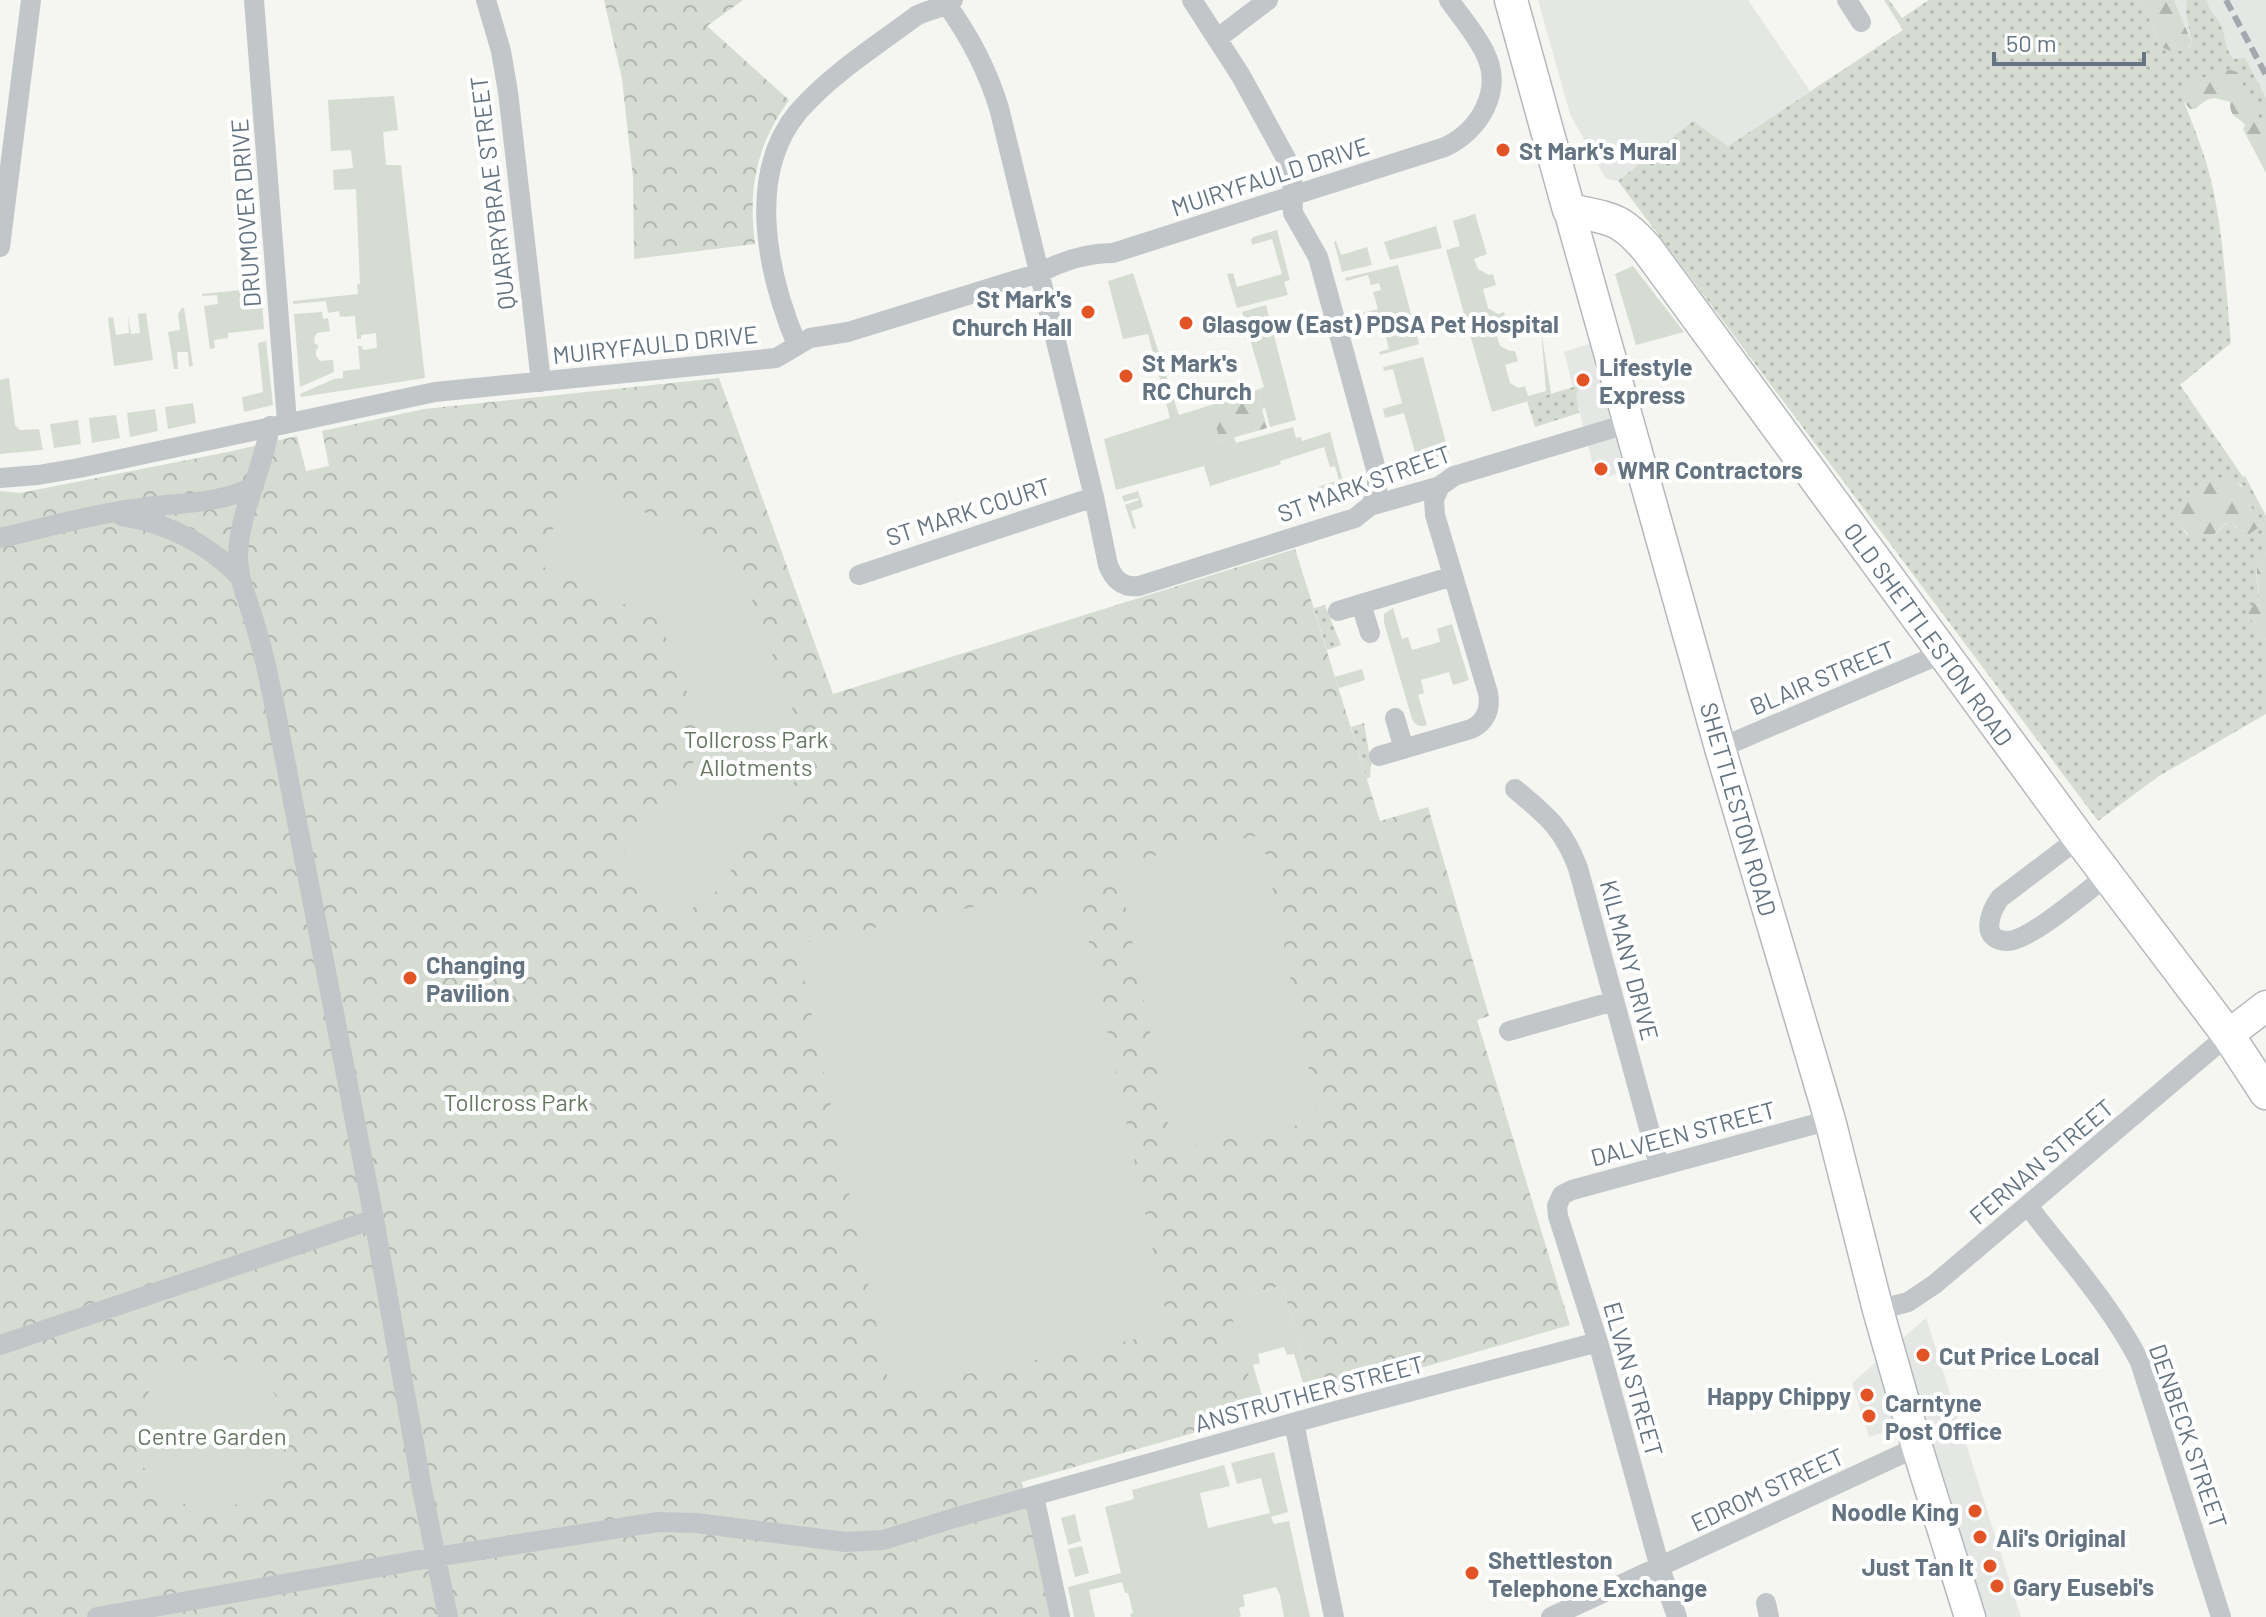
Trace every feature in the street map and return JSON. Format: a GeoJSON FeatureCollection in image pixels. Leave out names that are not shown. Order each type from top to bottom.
{"type":"FeatureCollection","features":[{"type":"Feature","properties":{"kind":"main road","name":"SHETTLESTON ROAD"},"geometry":{"type":"LineString","coordinates":[[1511,0],[1569,210]]}},
{"type":"Feature","properties":{"kind":"main road","name":"OLD SHETTLESTON ROAD"},"geometry":{"type":"LineString","coordinates":[[1569,210],[1617,220],[1648,250],[2107,876],[2228,1035],[2266,1093]]}},
{"type":"Feature","properties":{"kind":"street"},"geometry":{"type":"LineString","coordinates":[[0,247],[31,0]]}},
{"type":"Feature","properties":{"kind":"street","name":"DRUMOVER DRIVE"},"geometry":{"type":"LineString","coordinates":[[240,577],[240,539],[267,443],[278,424],[254,0]]}},
{"type":"Feature","properties":{"kind":"street","name":"QUARRYBRAE STREET"},"geometry":{"type":"LineString","coordinates":[[486,0],[501,51],[508,92],[541,382]]}},
{"type":"Feature","properties":{"kind":"street"},"geometry":{"type":"LineString","coordinates":[[1192,0],[1218,38],[1288,162],[1296,219],[1318,257],[1377,473],[1377,494],[1370,506]]}},
{"type":"Feature","properties":{"kind":"street"},"geometry":{"type":"LineString","coordinates":[[1218,38],[1268,0]]}},
{"type":"Feature","properties":{"kind":"street","name":"MUIRYFAULD DRIVE"},"geometry":{"type":"LineString","coordinates":[[0,478],[79,468],[435,392],[763,361],[776,358],[810,338],[848,332],[1039,273],[1062,263],[1100,253],[1113,253],[1445,147],[1461,140],[1474,128],[1488,102],[1492,77],[1486,54],[1449,0]]}},
{"type":"Feature","properties":{"kind":"street"},"geometry":{"type":"LineString","coordinates":[[1847,0],[1861,22]]}},
{"type":"Feature","properties":{"kind":"street"},"geometry":{"type":"LineString","coordinates":[[797,345],[786,318],[766,219],[766,193],[777,150],[796,115],[826,83],[916,16],[950,3],[974,45],[999,108],[1094,497]]}},
{"type":"Feature","properties":{"kind":"street","name":"SHETTLESTON ROAD"},"geometry":{"type":"LineString","coordinates":[[1569,210],[1720,748],[1830,1120],[1878,1310],[1917,1447],[1970,1617]]}},
{"type":"Feature","properties":{"kind":"street","name":"ST MARK STREET"},"geometry":{"type":"LineString","coordinates":[[1094,497],[1108,565],[1117,580],[1129,587],[1139,586],[1355,518],[1370,506],[1440,486],[1454,476],[1630,423]]}},
{"type":"Feature","properties":{"kind":"street"},"geometry":{"type":"LineString","coordinates":[[0,538],[106,514],[233,495],[254,486]]}},
{"type":"Feature","properties":{"kind":"street"},"geometry":{"type":"LineString","coordinates":[[1379,756],[1478,726],[1488,709],[1488,693],[1434,507],[1440,486]]}},
{"type":"Feature","properties":{"kind":"street","name":"ST MARK COURT"},"geometry":{"type":"LineString","coordinates":[[859,575],[1094,497]]}},
{"type":"Feature","properties":{"kind":"street"},"geometry":{"type":"LineString","coordinates":[[106,514],[158,524],[213,553],[240,577],[258,632],[374,1219],[448,1617]]}},
{"type":"Feature","properties":{"kind":"street"},"geometry":{"type":"LineString","coordinates":[[1338,611],[1453,576]]}},
{"type":"Feature","properties":{"kind":"street"},"geometry":{"type":"LineString","coordinates":[[1361,604],[1370,633]]}},
{"type":"Feature","properties":{"kind":"street","name":"BLAIR STREET"},"geometry":{"type":"LineString","coordinates":[[1720,748],[1943,653]]}},
{"type":"Feature","properties":{"kind":"street"},"geometry":{"type":"LineString","coordinates":[[1395,718],[1404,749]]}},
{"type":"Feature","properties":{"kind":"street","name":"KILMANY DRIVE"},"geometry":{"type":"LineString","coordinates":[[1515,789],[1550,819],[1569,846],[1578,868],[1659,1165]]}},
{"type":"Feature","properties":{"kind":"street"},"geometry":{"type":"LineString","coordinates":[[2079,838],[2000,898],[1988,919],[1994,936],[2010,941],[2028,935],[2107,876]]}},
{"type":"Feature","properties":{"kind":"street"},"geometry":{"type":"LineString","coordinates":[[1509,1031],[1614,1001]]}},
{"type":"Feature","properties":{"kind":"street"},"geometry":{"type":"LineString","coordinates":[[2228,1035],[2266,1006]]}},
{"type":"Feature","properties":{"kind":"street","name":"FERNAN STREET"},"geometry":{"type":"LineString","coordinates":[[1878,1310],[1908,1302],[1935,1284],[2228,1035]]}},
{"type":"Feature","properties":{"kind":"street","name":"DALVEEN STREET"},"geometry":{"type":"LineString","coordinates":[[1557,1206],[1562,1195],[1572,1190],[1830,1120]]}},
{"type":"Feature","properties":{"kind":"street","name":"ELVAN STREET"},"geometry":{"type":"LineString","coordinates":[[1557,1206],[1660,1568],[1677,1617]]}},
{"type":"Feature","properties":{"kind":"street","name":"DENBECK STREET"},"geometry":{"type":"LineString","coordinates":[[2028,1206],[2110,1311],[2140,1362],[2221,1617]]}},
{"type":"Feature","properties":{"kind":"street"},"geometry":{"type":"LineString","coordinates":[[0,1345],[374,1219]]}},
{"type":"Feature","properties":{"kind":"street","name":"ANSTRUTHER STREET"},"geometry":{"type":"LineString","coordinates":[[97,1617],[436,1557],[658,1522],[696,1523],[846,1542],[895,1537],[1294,1423],[1598,1342]]}},
{"type":"Feature","properties":{"kind":"street"},"geometry":{"type":"LineString","coordinates":[[1294,1423],[1334,1617]]}},
{"type":"Feature","properties":{"kind":"street","name":"EDROM STREET"},"geometry":{"type":"LineString","coordinates":[[1551,1617],[1917,1447]]}},
{"type":"Feature","properties":{"kind":"street"},"geometry":{"type":"LineString","coordinates":[[1034,1496],[1060,1617]]}},
{"type":"Feature","properties":{"kind":"shaded area"},"geometry":{"type":"Polygon","coordinates":[[[1538,0],[1748,0],[1810,91],[1728,146],[1693,122],[1618,181],[1606,179],[1570,114],[1538,0]]]}},
{"type":"Feature","properties":{"kind":"shaded area"},"geometry":{"type":"Polygon","coordinates":[[[2174,0],[2266,0],[2266,162],[2228,73],[2192,43],[2174,0]]]}},
{"type":"Feature","properties":{"kind":"shaded area"},"geometry":{"type":"Polygon","coordinates":[[[1601,340],[1638,467],[1597,480],[1564,352],[1601,340]]]}},
{"type":"Feature","properties":{"kind":"shaded area"},"geometry":{"type":"Polygon","coordinates":[[[1926,1318],[2021,1617],[1975,1617],[1914,1424],[1869,1437],[1852,1383],[1926,1318]]]}},
{"type":"Feature","properties":{"kind":"green space"},"geometry":{"type":"Polygon","coordinates":[[[604,0],[743,0],[707,26],[789,100],[769,134],[757,168],[753,204],[755,244],[634,259],[633,178],[622,79],[604,0]]]}},
{"type":"Feature","properties":{"kind":"green space"},"geometry":{"type":"Polygon","coordinates":[[[1884,0],[1889,0],[1902,18],[1929,0],[2142,0],[2159,44],[2171,51],[2190,47],[2192,43],[2185,0],[2207,0],[2233,59],[2245,58],[2266,98],[2266,132],[2241,81],[2231,70],[2179,90],[2203,151],[2217,208],[2231,343],[2180,385],[2245,476],[2266,516],[2266,553],[2258,564],[2256,574],[2259,597],[2248,617],[2266,640],[2266,714],[2159,776],[2098,821],[1618,181],[1693,121],[1728,146],[1903,30],[1884,0]],[[2235,482],[2177,519],[2187,535],[2210,538],[2232,522],[2236,528],[2255,529],[2261,525],[2251,507],[2245,503],[2242,485],[2235,482]]]}},
{"type":"Feature","properties":{"kind":"green space"},"geometry":{"type":"Polygon","coordinates":[[[2142,0],[2174,0],[2192,43],[2189,47],[2172,51],[2159,44],[2142,0]]]}},
{"type":"Feature","properties":{"kind":"green space"},"geometry":{"type":"Polygon","coordinates":[[[2231,70],[2237,72],[2266,132],[2266,173],[2243,129],[2245,125],[2231,111],[2230,102],[2212,98],[2190,109],[2178,90],[2203,78],[2231,70]]]}},
{"type":"Feature","properties":{"kind":"green space"},"geometry":{"type":"Polygon","coordinates":[[[394,96],[398,130],[383,132],[386,165],[401,165],[425,378],[301,397],[300,394],[343,378],[343,371],[360,369],[358,346],[362,346],[363,350],[377,348],[376,333],[361,335],[361,339],[357,339],[355,316],[340,317],[339,311],[328,313],[326,301],[293,304],[293,301],[358,294],[357,284],[360,284],[356,189],[334,190],[333,170],[353,168],[351,150],[331,151],[328,100],[394,96]]]}},
{"type":"Feature","properties":{"kind":"green space"},"geometry":{"type":"Polygon","coordinates":[[[1475,214],[1487,254],[1474,259],[1478,269],[1493,274],[1496,285],[1483,289],[1488,308],[1498,314],[1504,312],[1507,323],[1494,327],[1500,346],[1515,351],[1518,361],[1505,365],[1510,383],[1518,388],[1525,386],[1528,396],[1546,391],[1541,330],[1551,394],[1492,412],[1446,250],[1460,246],[1453,221],[1475,214]]]}},
{"type":"Feature","properties":{"kind":"green space"},"geometry":{"type":"Polygon","coordinates":[[[1436,226],[1442,248],[1390,260],[1384,242],[1436,226]]]}},
{"type":"Feature","properties":{"kind":"green space"},"geometry":{"type":"Polygon","coordinates":[[[1277,230],[1290,280],[1284,282],[1288,295],[1237,308],[1227,274],[1233,273],[1237,287],[1282,274],[1272,239],[1252,245],[1251,240],[1277,230]]]}},
{"type":"Feature","properties":{"kind":"green space"},"geometry":{"type":"Polygon","coordinates":[[[1336,241],[1341,255],[1367,247],[1372,265],[1342,272],[1336,241]]]}},
{"type":"Feature","properties":{"kind":"green space"},"geometry":{"type":"Polygon","coordinates":[[[1398,265],[1419,344],[1380,355],[1379,352],[1389,349],[1380,316],[1357,322],[1355,315],[1378,309],[1373,292],[1381,290],[1379,283],[1371,285],[1368,275],[1346,281],[1345,278],[1398,265]]]}},
{"type":"Feature","properties":{"kind":"green space"},"geometry":{"type":"Polygon","coordinates":[[[1633,266],[1684,332],[1636,345],[1615,274],[1633,266]]]}},
{"type":"Feature","properties":{"kind":"green space"},"geometry":{"type":"Polygon","coordinates":[[[1133,273],[1179,415],[1211,405],[1220,442],[1234,437],[1236,443],[1293,427],[1296,438],[1301,437],[1302,441],[1330,432],[1345,489],[1321,496],[1318,487],[1339,480],[1335,466],[1330,467],[1324,447],[1210,486],[1204,466],[1116,490],[1104,439],[1170,418],[1148,334],[1123,339],[1108,281],[1133,273]]]}},
{"type":"Feature","properties":{"kind":"green space"},"geometry":{"type":"Polygon","coordinates":[[[261,288],[264,329],[228,333],[228,338],[214,340],[215,348],[210,349],[204,306],[218,304],[217,295],[202,294],[261,288]]]}},
{"type":"Feature","properties":{"kind":"green space"},"geometry":{"type":"Polygon","coordinates":[[[1266,305],[1296,420],[1270,427],[1257,390],[1264,387],[1242,312],[1266,305]]]}},
{"type":"Feature","properties":{"kind":"green space"},"geometry":{"type":"Polygon","coordinates":[[[182,308],[193,366],[189,367],[188,352],[177,352],[178,369],[174,369],[168,332],[180,330],[178,314],[182,308]]]}},
{"type":"Feature","properties":{"kind":"green space"},"geometry":{"type":"Polygon","coordinates":[[[322,312],[323,319],[328,318],[330,331],[317,333],[314,338],[318,345],[316,356],[320,361],[333,360],[334,372],[300,387],[294,314],[322,312]]]}},
{"type":"Feature","properties":{"kind":"green space"},"geometry":{"type":"Polygon","coordinates":[[[146,313],[153,360],[114,366],[108,318],[113,317],[116,335],[129,333],[128,315],[131,334],[140,333],[138,314],[146,313]]]}},
{"type":"Feature","properties":{"kind":"green space"},"geometry":{"type":"Polygon","coordinates":[[[266,341],[273,405],[244,412],[242,397],[263,392],[258,343],[266,341]]]}},
{"type":"Feature","properties":{"kind":"green space"},"geometry":{"type":"Polygon","coordinates":[[[1423,357],[1449,454],[1418,463],[1404,413],[1385,418],[1383,409],[1402,403],[1393,369],[1384,371],[1383,367],[1423,357]]]}},
{"type":"Feature","properties":{"kind":"green space"},"geometry":{"type":"Polygon","coordinates":[[[9,378],[15,425],[20,430],[39,429],[43,450],[0,454],[0,380],[9,378]]]}},
{"type":"Feature","properties":{"kind":"green space","name":"Tollcross Park"},"geometry":{"type":"Polygon","coordinates":[[[719,378],[833,694],[1295,549],[1380,821],[1428,807],[1489,1016],[1477,1020],[1570,1325],[1316,1398],[1282,1286],[1228,1300],[1260,1414],[1022,1482],[1050,1617],[0,1617],[0,491],[20,493],[297,436],[306,471],[329,466],[322,431],[424,409],[719,378]]]}},
{"type":"Feature","properties":{"kind":"green space"},"geometry":{"type":"Polygon","coordinates":[[[1577,386],[1579,413],[1535,427],[1527,401],[1577,386]]]}},
{"type":"Feature","properties":{"kind":"green space"},"geometry":{"type":"Polygon","coordinates":[[[1257,390],[1267,428],[1219,442],[1211,405],[1257,390]]]}},
{"type":"Feature","properties":{"kind":"green space"},"geometry":{"type":"Polygon","coordinates":[[[193,403],[196,423],[168,429],[165,407],[193,403]]]}},
{"type":"Feature","properties":{"kind":"green space"},"geometry":{"type":"Polygon","coordinates":[[[155,409],[158,431],[130,437],[127,413],[155,409]]]}},
{"type":"Feature","properties":{"kind":"green space"},"geometry":{"type":"Polygon","coordinates":[[[116,415],[120,438],[92,443],[89,418],[116,415]]]}},
{"type":"Feature","properties":{"kind":"green space"},"geometry":{"type":"Polygon","coordinates":[[[78,420],[81,444],[54,448],[50,424],[78,420]]]}},
{"type":"Feature","properties":{"kind":"green space"},"geometry":{"type":"Polygon","coordinates":[[[2229,476],[2246,490],[2245,503],[2256,512],[2262,525],[2248,535],[2241,533],[2232,522],[2226,523],[2210,538],[2205,535],[2193,541],[2176,519],[2177,505],[2200,486],[2229,476]]]}},
{"type":"Feature","properties":{"kind":"green space","name":"Tollcross Park Allotments"},"geometry":{"type":"Polygon","coordinates":[[[580,478],[738,562],[811,759],[711,898],[680,915],[615,867],[707,744],[659,620],[535,563],[580,478]]]}},
{"type":"Feature","properties":{"kind":"green space"},"geometry":{"type":"Polygon","coordinates":[[[1138,491],[1143,507],[1131,511],[1136,528],[1133,529],[1125,505],[1139,500],[1124,502],[1122,496],[1138,491]]]}},
{"type":"Feature","properties":{"kind":"green space"},"geometry":{"type":"Polygon","coordinates":[[[1295,549],[1314,608],[1325,605],[1341,645],[1327,650],[1295,549]]]}},
{"type":"Feature","properties":{"kind":"green space"},"geometry":{"type":"Polygon","coordinates":[[[2266,553],[2266,640],[2248,614],[2259,596],[2257,568],[2266,553]]]}},
{"type":"Feature","properties":{"kind":"green space"},"geometry":{"type":"Polygon","coordinates":[[[1393,608],[1402,639],[1408,637],[1412,650],[1440,642],[1437,629],[1452,624],[1469,680],[1453,685],[1449,672],[1421,680],[1424,693],[1418,695],[1427,725],[1418,725],[1412,719],[1384,623],[1384,614],[1393,608]]]}},
{"type":"Feature","properties":{"kind":"green space"},"geometry":{"type":"Polygon","coordinates":[[[1362,669],[1365,680],[1339,688],[1335,677],[1362,669]]]}},
{"type":"Feature","properties":{"kind":"green space"},"geometry":{"type":"Polygon","coordinates":[[[1364,723],[1371,763],[1370,777],[1367,779],[1351,727],[1364,723]]]}},
{"type":"Feature","properties":{"kind":"green space"},"geometry":{"type":"Polygon","coordinates":[[[1262,835],[1319,1121],[1173,1150],[1117,863],[1262,835]]]}},
{"type":"Feature","properties":{"kind":"green space"},"geometry":{"type":"Polygon","coordinates":[[[1077,885],[1170,1332],[890,1390],[797,944],[1077,885]]]}},
{"type":"Feature","properties":{"kind":"green space"},"geometry":{"type":"Polygon","coordinates":[[[1282,1286],[1316,1398],[1260,1414],[1227,1300],[1282,1286]],[[1284,1347],[1258,1354],[1260,1363],[1253,1365],[1263,1399],[1304,1386],[1294,1354],[1287,1355],[1284,1347]]]}},
{"type":"Feature","properties":{"kind":"green space","name":"Centre Garden"},"geometry":{"type":"Polygon","coordinates":[[[211,1359],[240,1364],[264,1381],[281,1405],[286,1434],[281,1463],[264,1487],[240,1504],[211,1509],[182,1504],[158,1487],[141,1463],[136,1434],[141,1405],[158,1381],[182,1364],[211,1359]]]}},
{"type":"Feature","properties":{"kind":"green space"},"geometry":{"type":"Polygon","coordinates":[[[1274,1452],[1288,1512],[1271,1517],[1274,1524],[1289,1521],[1310,1617],[1284,1617],[1276,1587],[1243,1595],[1245,1606],[1239,1608],[1239,1617],[1131,1617],[1133,1613],[1128,1593],[1125,1593],[1122,1582],[1089,1590],[1095,1617],[1074,1617],[1068,1587],[1121,1573],[1105,1507],[1134,1499],[1132,1490],[1224,1465],[1230,1486],[1200,1493],[1208,1528],[1270,1513],[1261,1478],[1237,1484],[1231,1463],[1274,1452]]]}},
{"type":"Feature","properties":{"kind":"green space"},"geometry":{"type":"Polygon","coordinates":[[[1075,1514],[1081,1541],[1068,1545],[1061,1518],[1075,1514]]]}},
{"type":"Feature","properties":{"kind":"green space"},"geometry":{"type":"Polygon","coordinates":[[[1082,1546],[1089,1573],[1075,1577],[1068,1549],[1082,1546]]]}},
{"type":"Feature","properties":{"kind":"railway"},"geometry":{"type":"LineString","coordinates":[[2226,0],[2266,75]]}},
{"type":"Feature","properties":{"kind":"place","name":"St Mark's Mural"},"geometry":{"type":"Point","coordinates":[1503,150]}},
{"type":"Feature","properties":{"kind":"place","name":"St Mark's Church Hall"},"geometry":{"type":"Point","coordinates":[1088,312]}},
{"type":"Feature","properties":{"kind":"place","name":"Glasgow (East) PDSA Pet Hospital"},"geometry":{"type":"Point","coordinates":[1186,323]}},
{"type":"Feature","properties":{"kind":"place","name":"St Mark's RC Church"},"geometry":{"type":"Point","coordinates":[1126,376]}},
{"type":"Feature","properties":{"kind":"place","name":"Lifestyle Express"},"geometry":{"type":"Point","coordinates":[1583,380]}},
{"type":"Feature","properties":{"kind":"place","name":"WMR Contractors"},"geometry":{"type":"Point","coordinates":[1601,469]}},
{"type":"Feature","properties":{"kind":"place","name":"Changing Pavilion"},"geometry":{"type":"Point","coordinates":[410,978]}},
{"type":"Feature","properties":{"kind":"place","name":"Cut Price Local"},"geometry":{"type":"Point","coordinates":[1923,1355]}},
{"type":"Feature","properties":{"kind":"place","name":"Happy Chippy"},"geometry":{"type":"Point","coordinates":[1867,1395]}},
{"type":"Feature","properties":{"kind":"place","name":"Carntyne Post Office"},"geometry":{"type":"Point","coordinates":[1869,1416]}},
{"type":"Feature","properties":{"kind":"place","name":"Noodle King"},"geometry":{"type":"Point","coordinates":[1975,1511]}},
{"type":"Feature","properties":{"kind":"place","name":"Ali's Original"},"geometry":{"type":"Point","coordinates":[1980,1537]}},
{"type":"Feature","properties":{"kind":"place","name":"Just Tan It"},"geometry":{"type":"Point","coordinates":[1990,1566]}},
{"type":"Feature","properties":{"kind":"place","name":"Shettleston Telephone Exchange"},"geometry":{"type":"Point","coordinates":[1472,1573]}},
{"type":"Feature","properties":{"kind":"place","name":"Gary Eusebi's"},"geometry":{"type":"Point","coordinates":[1997,1586]}}]}
